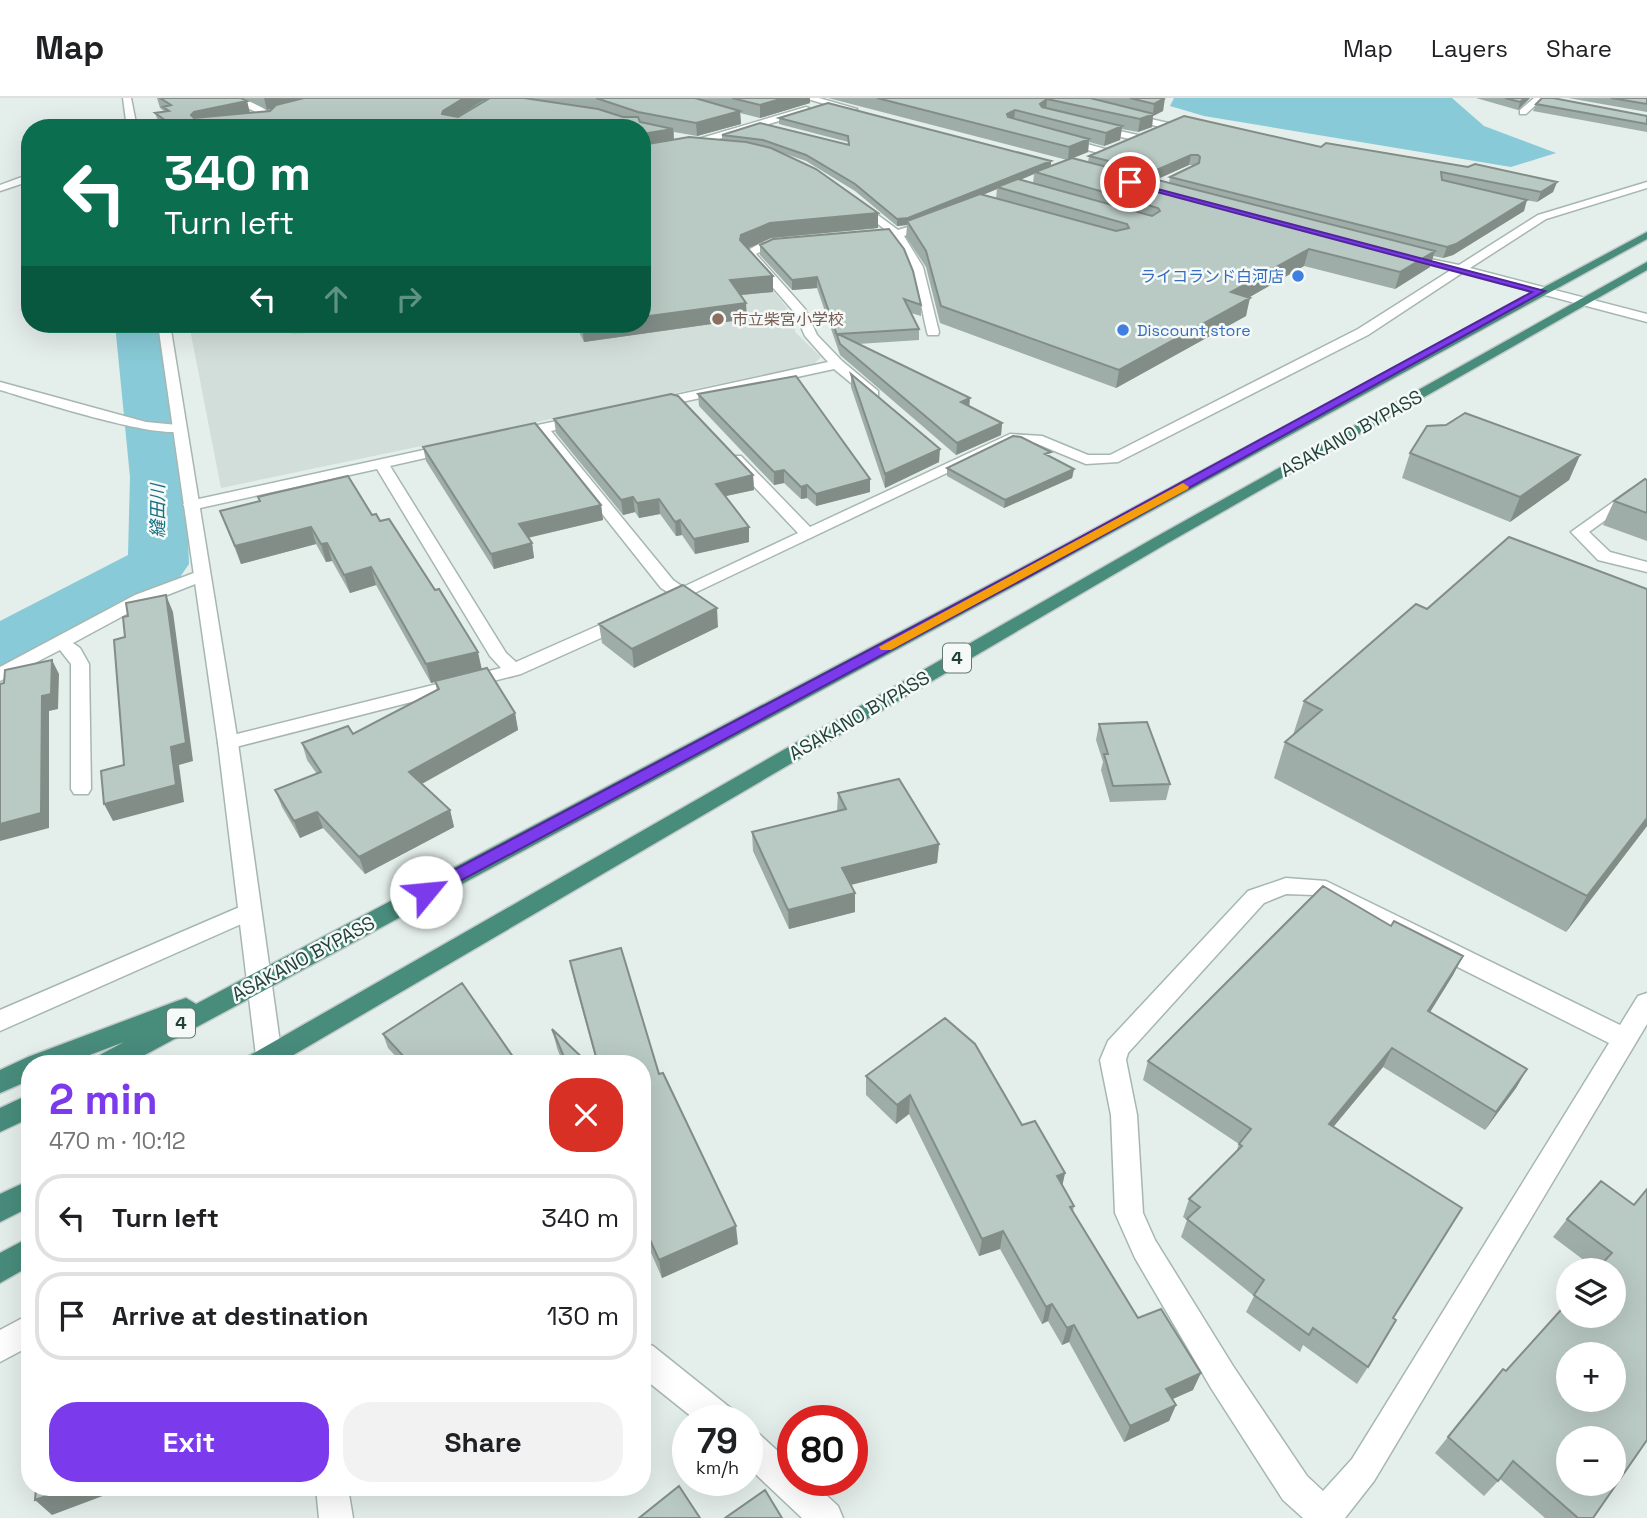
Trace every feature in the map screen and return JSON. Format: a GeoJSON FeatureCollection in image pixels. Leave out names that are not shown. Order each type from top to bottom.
{"type":"FeatureCollection","features":[{"type":"Feature","properties":{"kind":"highway","name":"ASAKANO BYPASS"},"geometry":{"type":"LineString","coordinates":[[122,1055],[1027,572],[1647,234]]}},
{"type":"Feature","properties":{"kind":"highway","name":"ASAKANO BYPASS"},"geometry":{"type":"LineString","coordinates":[[276,1055],[1160,541],[1647,265]]}},
{"type":"Feature","properties":{"kind":"highway"},"geometry":{"type":"LineString","coordinates":[[61,1055],[258,982]]}},
{"type":"Feature","properties":{"kind":"highway"},"geometry":{"type":"LineString","coordinates":[[0,1082],[21,1072]]}},
{"type":"Feature","properties":{"kind":"highway"},"geometry":{"type":"LineString","coordinates":[[0,1121],[21,1110]]}},
{"type":"Feature","properties":{"kind":"highway"},"geometry":{"type":"LineString","coordinates":[[0,1209],[21,1197]]}},
{"type":"Feature","properties":{"kind":"highway"},"geometry":{"type":"LineString","coordinates":[[0,1269],[21,1256]]}},
{"type":"Feature","properties":{"kind":"street"},"geometry":{"type":"LineString","coordinates":[[127,98],[130,119]]}},
{"type":"Feature","properties":{"kind":"street"},"geometry":{"type":"LineString","coordinates":[[230,98],[267,119]]}},
{"type":"Feature","properties":{"kind":"street"},"geometry":{"type":"LineString","coordinates":[[808,98],[867,113]]}},
{"type":"Feature","properties":{"kind":"street"},"geometry":{"type":"LineString","coordinates":[[651,151],[702,142],[845,98]]}},
{"type":"Feature","properties":{"kind":"street"},"geometry":{"type":"LineString","coordinates":[[1523,113],[1539,98],[1553,101]]}},
{"type":"Feature","properties":{"kind":"street"},"geometry":{"type":"LineString","coordinates":[[263,117],[283,111]]}},
{"type":"Feature","properties":{"kind":"street"},"geometry":{"type":"LineString","coordinates":[[1083,162],[1173,124],[1109,112]]}},
{"type":"Feature","properties":{"kind":"street"},"geometry":{"type":"LineString","coordinates":[[737,117],[775,129]]}},
{"type":"Feature","properties":{"kind":"street"},"geometry":{"type":"LineString","coordinates":[[1085,126],[1139,138]]}},
{"type":"Feature","properties":{"kind":"street"},"geometry":{"type":"LineString","coordinates":[[676,137],[702,142]]}},
{"type":"Feature","properties":{"kind":"street"},"geometry":{"type":"LineString","coordinates":[[1053,138],[1106,152]]}},
{"type":"Feature","properties":{"kind":"street"},"geometry":{"type":"LineString","coordinates":[[689,145],[716,148]]}},
{"type":"Feature","properties":{"kind":"street"},"geometry":{"type":"LineString","coordinates":[[0,188],[21,180]]}},
{"type":"Feature","properties":{"kind":"street"},"geometry":{"type":"LineString","coordinates":[[228,743],[514,670],[810,533],[949,460],[1015,437],[1037,439],[1086,460],[1113,460],[1363,332],[1542,217],[1647,185]]}},
{"type":"Feature","properties":{"kind":"street"},"geometry":{"type":"LineString","coordinates":[[843,193],[895,234],[914,259],[933,332]]}},
{"type":"Feature","properties":{"kind":"street"},"geometry":{"type":"LineString","coordinates":[[1530,206],[1555,212]]}},
{"type":"Feature","properties":{"kind":"street"},"geometry":{"type":"LineString","coordinates":[[849,238],[895,234],[942,219]]}},
{"type":"Feature","properties":{"kind":"street"},"geometry":{"type":"LineString","coordinates":[[797,242],[763,246],[748,253],[800,312],[811,336],[836,364],[883,403]]}},
{"type":"Feature","properties":{"kind":"street"},"geometry":{"type":"LineString","coordinates":[[1399,253],[1647,318]]}},
{"type":"Feature","properties":{"kind":"street"},"geometry":{"type":"LineString","coordinates":[[165,333],[228,743],[258,982],[263,1055]]}},
{"type":"Feature","properties":{"kind":"street"},"geometry":{"type":"LineString","coordinates":[[642,407],[684,403],[836,364]]}},
{"type":"Feature","properties":{"kind":"street"},"geometry":{"type":"LineString","coordinates":[[0,386],[145,426],[178,429]]}},
{"type":"Feature","properties":{"kind":"street"},"geometry":{"type":"LineString","coordinates":[[501,437],[592,417]]}},
{"type":"Feature","properties":{"kind":"street"},"geometry":{"type":"LineString","coordinates":[[541,428],[667,584],[682,594]]}},
{"type":"Feature","properties":{"kind":"street"},"geometry":{"type":"LineString","coordinates":[[191,505],[461,446]]}},
{"type":"Feature","properties":{"kind":"street"},"geometry":{"type":"LineString","coordinates":[[725,448],[799,527],[810,533]]}},
{"type":"Feature","properties":{"kind":"street"},"geometry":{"type":"LineString","coordinates":[[380,463],[499,656],[514,670]]}},
{"type":"Feature","properties":{"kind":"street"},"geometry":{"type":"LineString","coordinates":[[1630,495],[1579,532],[1604,556],[1647,567]]}},
{"type":"Feature","properties":{"kind":"street"},"geometry":{"type":"LineString","coordinates":[[0,675],[141,599],[202,575]]}},
{"type":"Feature","properties":{"kind":"street"},"geometry":{"type":"LineString","coordinates":[[61,642],[74,652],[80,664],[81,789]]}},
{"type":"Feature","properties":{"kind":"street"},"geometry":{"type":"LineString","coordinates":[[1625,1039],[1318,887],[1289,885],[1271,888],[1256,897],[1117,1048],[1114,1060],[1124,1115],[1129,1213],[1145,1249],[1222,1377],[1295,1488],[1325,1517],[1363,1470],[1647,1003]]}},
{"type":"Feature","properties":{"kind":"street"},"geometry":{"type":"LineString","coordinates":[[0,1021],[249,911]]}},
{"type":"Feature","properties":{"kind":"street"},"geometry":{"type":"LineString","coordinates":[[0,1347],[21,1334]]}},
{"type":"Feature","properties":{"kind":"street"},"geometry":{"type":"LineString","coordinates":[[651,1364],[702,1405]]}},
{"type":"Feature","properties":{"kind":"street"},"geometry":{"type":"LineString","coordinates":[[763,1459],[826,1518]]}},
{"type":"Feature","properties":{"kind":"street"},"geometry":{"type":"LineString","coordinates":[[333,1496],[336,1518]]}},
{"type":"Feature","properties":{"kind":"shaded area","name":"市立柴宮小学校"},"geometry":{"type":"Polygon","coordinates":[[[651,158],[844,199],[878,225],[871,233],[735,245],[793,315],[795,332],[821,357],[814,364],[221,488],[191,333],[651,333],[651,158]]]}},
{"type":"Feature","properties":{"kind":"water"},"geometry":{"type":"Polygon","coordinates":[[[1174,98],[1452,98],[1484,126],[1556,153],[1511,167],[1204,116],[1170,106],[1174,98]]]}},
{"type":"Feature","properties":{"kind":"building"},"geometry":{"type":"Polygon","coordinates":[[[160,98],[241,98],[247,101],[194,112],[191,115],[194,118],[270,111],[276,105],[304,98],[464,98],[442,114],[458,117],[490,98],[524,98],[598,109],[639,119],[163,119],[155,113],[169,111],[163,107],[171,105],[160,98]]]}},
{"type":"Feature","properties":{"kind":"building"},"geometry":{"type":"Polygon","coordinates":[[[596,98],[695,98],[740,111],[696,123],[638,112],[596,98]]]}},
{"type":"Feature","properties":{"kind":"building"},"geometry":{"type":"Polygon","coordinates":[[[732,98],[784,98],[760,105],[732,98]]]}},
{"type":"Feature","properties":{"kind":"building"},"geometry":{"type":"Polygon","coordinates":[[[877,98],[1090,98],[1154,114],[1140,119],[1047,99],[1040,104],[1042,107],[1122,126],[1106,133],[1015,110],[1007,114],[1008,117],[1089,139],[1069,147],[877,98]]]}},
{"type":"Feature","properties":{"kind":"building"},"geometry":{"type":"Polygon","coordinates":[[[1130,98],[1165,98],[1154,104],[1130,98]]]}},
{"type":"Feature","properties":{"kind":"building"},"geometry":{"type":"Polygon","coordinates":[[[1505,98],[1525,98],[1520,102],[1505,98]]]}},
{"type":"Feature","properties":{"kind":"building"},"geometry":{"type":"Polygon","coordinates":[[[1542,98],[1647,116],[1647,124],[1536,104],[1542,98]]]}},
{"type":"Feature","properties":{"kind":"building"},"geometry":{"type":"Polygon","coordinates":[[[1611,98],[1647,98],[1647,104],[1611,98]]]}},
{"type":"Feature","properties":{"kind":"building"},"geometry":{"type":"Polygon","coordinates":[[[828,103],[1051,161],[908,218],[897,219],[855,184],[806,155],[763,140],[722,135],[760,123],[849,145],[848,136],[779,118],[828,103]]]}},
{"type":"Feature","properties":{"kind":"building"},"geometry":{"type":"Polygon","coordinates":[[[1184,116],[1321,147],[1326,143],[1468,167],[1475,164],[1557,182],[1541,192],[1441,172],[1442,180],[1527,200],[1447,247],[1170,177],[1199,163],[1198,155],[1191,155],[1152,172],[1089,156],[1184,116]]]}},
{"type":"Feature","properties":{"kind":"building"},"geometry":{"type":"Polygon","coordinates":[[[651,124],[673,129],[651,133],[651,124]]]}},
{"type":"Feature","properties":{"kind":"building"},"geometry":{"type":"Polygon","coordinates":[[[689,137],[746,142],[771,148],[816,169],[878,213],[770,223],[741,235],[740,240],[773,276],[730,280],[746,303],[651,316],[651,143],[689,137]]]}},
{"type":"Feature","properties":{"kind":"building"},"geometry":{"type":"Polygon","coordinates":[[[1072,158],[1435,251],[1400,272],[1309,249],[1231,292],[1250,298],[1119,370],[941,306],[926,251],[907,221],[980,194],[1116,231],[1129,228],[1127,224],[997,187],[1018,179],[1152,216],[1160,211],[1158,208],[1035,172],[1072,158]]]}},
{"type":"Feature","properties":{"kind":"building"},"geometry":{"type":"Polygon","coordinates":[[[889,229],[904,249],[913,271],[921,305],[904,299],[919,329],[838,334],[970,398],[961,402],[1002,423],[957,443],[840,344],[817,277],[792,280],[760,245],[773,239],[889,229]]]}},
{"type":"Feature","properties":{"kind":"building"},"geometry":{"type":"Polygon","coordinates":[[[851,374],[940,449],[885,474],[851,374]]]}},
{"type":"Feature","properties":{"kind":"building"},"geometry":{"type":"Polygon","coordinates":[[[796,376],[870,479],[816,494],[807,485],[801,487],[784,470],[774,472],[698,394],[796,376]]]}},
{"type":"Feature","properties":{"kind":"building"},"geometry":{"type":"Polygon","coordinates":[[[671,394],[678,396],[753,475],[716,484],[749,527],[694,539],[680,520],[675,522],[659,499],[637,503],[633,497],[621,500],[554,419],[671,394]]]}},
{"type":"Feature","properties":{"kind":"building"},"geometry":{"type":"Polygon","coordinates":[[[1465,413],[1580,455],[1520,497],[1410,453],[1427,426],[1446,425],[1465,413]]]}},
{"type":"Feature","properties":{"kind":"building"},"geometry":{"type":"Polygon","coordinates":[[[535,423],[601,505],[519,524],[532,543],[491,554],[423,447],[535,423]]]}},
{"type":"Feature","properties":{"kind":"building"},"geometry":{"type":"Polygon","coordinates":[[[1013,436],[1021,437],[1051,452],[1045,454],[1074,469],[1005,500],[947,468],[1013,436]]]}},
{"type":"Feature","properties":{"kind":"building"},"geometry":{"type":"Polygon","coordinates":[[[348,476],[372,515],[376,514],[380,521],[389,519],[435,590],[439,589],[478,652],[426,664],[371,567],[344,575],[327,543],[321,544],[311,527],[235,546],[220,511],[260,501],[258,497],[348,476]]]}},
{"type":"Feature","properties":{"kind":"building"},"geometry":{"type":"Polygon","coordinates":[[[1645,479],[1647,513],[1614,501],[1645,479]]]}},
{"type":"Feature","properties":{"kind":"building"},"geometry":{"type":"Polygon","coordinates":[[[1509,537],[1647,589],[1647,818],[1587,896],[1285,742],[1322,710],[1304,701],[1416,604],[1427,609],[1509,537]]]}},
{"type":"Feature","properties":{"kind":"building"},"geometry":{"type":"Polygon","coordinates":[[[683,585],[717,608],[632,649],[599,624],[683,585]]]}},
{"type":"Feature","properties":{"kind":"building"},"geometry":{"type":"Polygon","coordinates":[[[166,595],[186,743],[171,747],[176,785],[104,804],[101,771],[124,765],[114,640],[125,637],[123,617],[128,616],[126,603],[166,595]]]}},
{"type":"Feature","properties":{"kind":"building"},"geometry":{"type":"Polygon","coordinates":[[[52,660],[51,694],[42,696],[41,813],[0,824],[0,684],[4,683],[5,670],[52,660]]]}},
{"type":"Feature","properties":{"kind":"building"},"geometry":{"type":"Polygon","coordinates":[[[487,668],[515,713],[409,772],[450,810],[359,857],[317,812],[294,821],[275,790],[321,772],[302,743],[348,726],[353,734],[439,689],[435,681],[487,668]]]}},
{"type":"Feature","properties":{"kind":"building"},"geometry":{"type":"Polygon","coordinates":[[[1147,722],[1170,784],[1113,786],[1104,754],[1108,754],[1099,724],[1147,722]]]}},
{"type":"Feature","properties":{"kind":"building"},"geometry":{"type":"Polygon","coordinates":[[[899,779],[939,844],[842,868],[855,893],[788,910],[752,832],[846,809],[838,793],[899,779]]]}},
{"type":"Feature","properties":{"kind":"building"},"geometry":{"type":"Polygon","coordinates":[[[1323,886],[1391,926],[1394,921],[1463,956],[1428,1011],[1527,1069],[1496,1112],[1392,1048],[1329,1124],[1462,1208],[1393,1318],[1396,1320],[1368,1367],[1313,1328],[1309,1335],[1254,1295],[1264,1280],[1187,1219],[1200,1207],[1189,1199],[1242,1146],[1239,1144],[1251,1129],[1148,1061],[1323,886]]]}},
{"type":"Feature","properties":{"kind":"building"},"geometry":{"type":"Polygon","coordinates":[[[621,948],[659,1074],[663,1073],[736,1226],[659,1260],[651,1242],[651,1055],[596,1055],[570,961],[621,948]]]}},
{"type":"Feature","properties":{"kind":"building"},"geometry":{"type":"Polygon","coordinates":[[[462,983],[512,1055],[402,1055],[383,1034],[462,983]]]}},
{"type":"Feature","properties":{"kind":"building"},"geometry":{"type":"Polygon","coordinates":[[[945,1018],[975,1044],[1022,1125],[1035,1121],[1065,1173],[1057,1176],[1074,1206],[1070,1207],[1138,1318],[1161,1309],[1201,1373],[1166,1389],[1176,1405],[1130,1426],[1074,1325],[1067,1328],[1052,1304],[1046,1307],[1003,1231],[982,1239],[910,1095],[897,1105],[866,1076],[945,1018]]]}},
{"type":"Feature","properties":{"kind":"building"},"geometry":{"type":"Polygon","coordinates":[[[552,1029],[579,1055],[563,1055],[552,1029]]]}},
{"type":"Feature","properties":{"kind":"building"},"geometry":{"type":"Polygon","coordinates":[[[1601,1181],[1634,1205],[1647,1189],[1647,1440],[1626,1470],[1626,1426],[1556,1426],[1556,1496],[1608,1496],[1593,1518],[1578,1518],[1513,1461],[1498,1481],[1448,1437],[1503,1369],[1506,1371],[1556,1315],[1556,1328],[1626,1328],[1626,1258],[1607,1258],[1612,1253],[1567,1219],[1601,1181]]]}},
{"type":"Feature","properties":{"kind":"building"},"geometry":{"type":"Polygon","coordinates":[[[765,1490],[782,1518],[725,1518],[756,1496],[763,1496],[765,1490]]]}},
{"type":"Feature","properties":{"kind":"building"},"geometry":{"type":"Polygon","coordinates":[[[672,1492],[672,1496],[686,1496],[700,1518],[639,1518],[672,1492]]]}},
{"type":"Feature","properties":{"kind":"waterway","name":"縫田川"},"geometry":{"type":"LineString","coordinates":[[457,119],[496,98]]}},
{"type":"Feature","properties":{"kind":"waterway","name":"縫田川"},"geometry":{"type":"LineString","coordinates":[[0,647],[158,564],[158,477],[139,333]]}},
{"type":"Feature","properties":{"kind":"slow traffic"},"geometry":{"type":"LineString","coordinates":[[886,647],[1183,487]]}},
{"type":"Feature","properties":{"kind":"place","name":"ライコランド白河店"},"geometry":{"type":"Point","coordinates":[1298,276]}},
{"type":"Feature","properties":{"kind":"place","name":"市立柴宮小学校"},"geometry":{"type":"Point","coordinates":[718,319]}},
{"type":"Feature","properties":{"kind":"place","name":"Discount store"},"geometry":{"type":"Point","coordinates":[1123,330]}},
{"type":"Feature","properties":{"kind":"route"},"geometry":{"type":"LineString","coordinates":[[426,892],[1027,572],[1540,291],[1130,182]]}}]}
